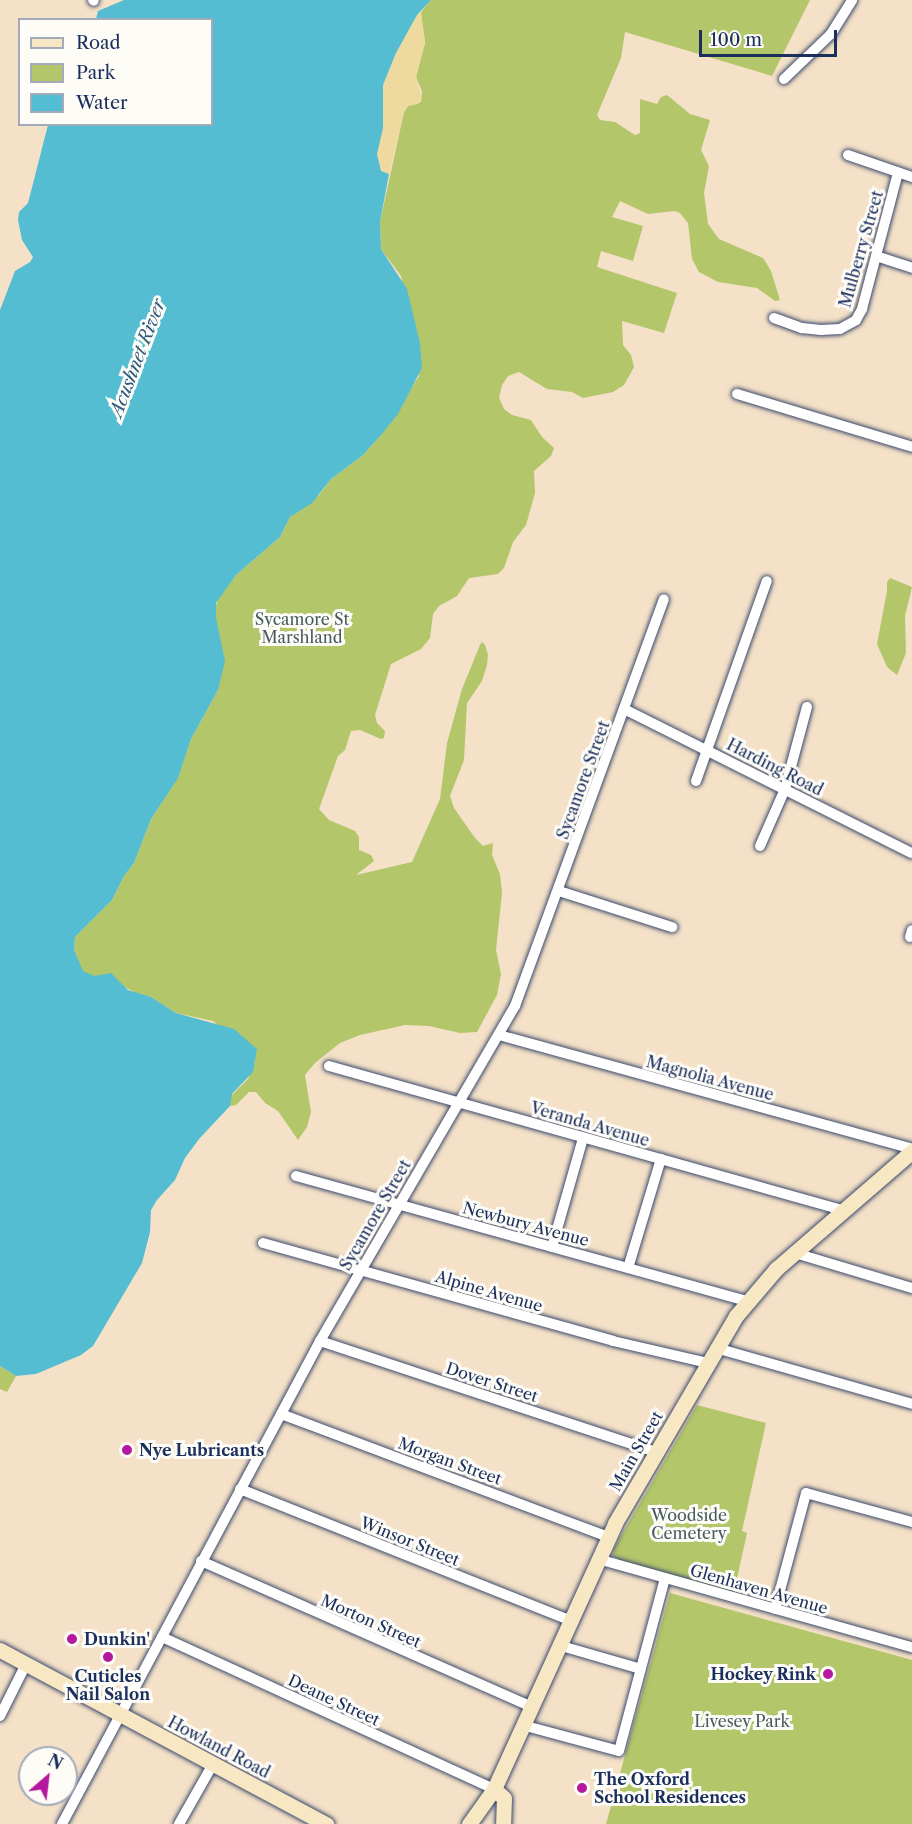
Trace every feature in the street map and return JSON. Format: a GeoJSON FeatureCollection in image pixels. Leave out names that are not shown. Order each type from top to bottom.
{"type":"FeatureCollection","features":[{"type":"Feature","properties":{"kind":"main road","name":"Main Street"},"geometry":{"type":"LineString","coordinates":[[469,1824],[494,1790],[608,1537],[716,1348],[747,1301],[842,1210],[911,1154]]}},
{"type":"Feature","properties":{"kind":"main road","name":"Howland Road"},"geometry":{"type":"LineString","coordinates":[[0,1650],[326,1824]]}},
{"type":"Feature","properties":{"kind":"main road"},"geometry":{"type":"LineString","coordinates":[[494,1790],[504,1798],[503,1824]]}},
{"type":"Feature","properties":{"kind":"street"},"geometry":{"type":"LineString","coordinates":[[784,79],[831,34],[852,0]]}},
{"type":"Feature","properties":{"kind":"street"},"geometry":{"type":"LineString","coordinates":[[848,155],[912,177]]}},
{"type":"Feature","properties":{"kind":"street","name":"Mulberry Street"},"geometry":{"type":"LineString","coordinates":[[774,318],[802,328],[821,330],[840,329],[856,320],[862,309],[898,173]]}},
{"type":"Feature","properties":{"kind":"street"},"geometry":{"type":"LineString","coordinates":[[876,256],[912,268]]}},
{"type":"Feature","properties":{"kind":"street"},"geometry":{"type":"LineString","coordinates":[[737,394],[912,447]]}},
{"type":"Feature","properties":{"kind":"street"},"geometry":{"type":"LineString","coordinates":[[696,781],[767,581]]}},
{"type":"Feature","properties":{"kind":"street","name":"Sycamore Street"},"geometry":{"type":"LineString","coordinates":[[62,1824],[320,1341],[398,1204],[499,1035],[526,981],[664,599]]}},
{"type":"Feature","properties":{"kind":"street"},"geometry":{"type":"LineString","coordinates":[[760,846],[785,789],[807,707]]}},
{"type":"Feature","properties":{"kind":"street","name":"Harding Road"},"geometry":{"type":"LineString","coordinates":[[624,709],[912,853]]}},
{"type":"Feature","properties":{"kind":"street"},"geometry":{"type":"LineString","coordinates":[[559,891],[672,927]]}},
{"type":"Feature","properties":{"kind":"street","name":"Magnolia Avenue"},"geometry":{"type":"LineString","coordinates":[[499,1035],[911,1154]]}},
{"type":"Feature","properties":{"kind":"street","name":"Veranda Avenue"},"geometry":{"type":"LineString","coordinates":[[329,1066],[842,1210]]}},
{"type":"Feature","properties":{"kind":"street"},"geometry":{"type":"LineString","coordinates":[[552,1247],[583,1138]]}},
{"type":"Feature","properties":{"kind":"street"},"geometry":{"type":"LineString","coordinates":[[628,1268],[661,1159]]}},
{"type":"Feature","properties":{"kind":"street","name":"Newbury Avenue"},"geometry":{"type":"LineString","coordinates":[[296,1176],[747,1301]]}},
{"type":"Feature","properties":{"kind":"street","name":"Alpine Avenue"},"geometry":{"type":"LineString","coordinates":[[263,1243],[602,1338],[708,1363]]}},
{"type":"Feature","properties":{"kind":"street"},"geometry":{"type":"LineString","coordinates":[[795,1253],[912,1288]]}},
{"type":"Feature","properties":{"kind":"street","name":"Dover Street"},"geometry":{"type":"LineString","coordinates":[[320,1341],[655,1452]]}},
{"type":"Feature","properties":{"kind":"street"},"geometry":{"type":"LineString","coordinates":[[716,1348],[912,1404]]}},
{"type":"Feature","properties":{"kind":"street","name":"Morgan Street"},"geometry":{"type":"LineString","coordinates":[[281,1414],[608,1537]]}},
{"type":"Feature","properties":{"kind":"street","name":"Winsor Street"},"geometry":{"type":"LineString","coordinates":[[240,1489],[570,1620]]}},
{"type":"Feature","properties":{"kind":"street"},"geometry":{"type":"LineString","coordinates":[[776,1609],[806,1493],[912,1522]]}},
{"type":"Feature","properties":{"kind":"street","name":"Glenhaven Avenue"},"geometry":{"type":"LineString","coordinates":[[598,1559],[912,1647]]}},
{"type":"Feature","properties":{"kind":"street","name":"Morton Street"},"geometry":{"type":"LineString","coordinates":[[201,1562],[530,1706]]}},
{"type":"Feature","properties":{"kind":"street"},"geometry":{"type":"LineString","coordinates":[[522,1725],[619,1751],[665,1578]]}},
{"type":"Feature","properties":{"kind":"street","name":"Deane Street"},"geometry":{"type":"LineString","coordinates":[[162,1637],[494,1790]]}},
{"type":"Feature","properties":{"kind":"street"},"geometry":{"type":"LineString","coordinates":[[558,1645],[641,1669]]}},
{"type":"Feature","properties":{"kind":"street"},"geometry":{"type":"LineString","coordinates":[[0,1716],[26,1664]]}},
{"type":"Feature","properties":{"kind":"street"},"geometry":{"type":"LineString","coordinates":[[179,1824],[213,1764]]}},
{"type":"Feature","properties":{"kind":"green space","name":"Sycamore St Marshland"},"geometry":{"type":"Polygon","coordinates":[[[431,0],[810,0],[772,76],[625,32],[621,58],[597,115],[600,120],[615,122],[635,135],[640,133],[640,99],[657,104],[661,97],[667,95],[690,114],[710,120],[701,150],[709,166],[704,193],[708,224],[719,239],[763,258],[771,271],[780,300],[775,301],[757,288],[718,282],[699,272],[692,259],[688,223],[680,213],[674,211],[648,214],[620,201],[612,217],[643,226],[633,261],[601,251],[597,267],[677,293],[664,333],[622,321],[623,345],[631,355],[634,367],[624,385],[613,392],[583,398],[572,392],[547,389],[519,372],[508,376],[502,385],[499,398],[504,409],[512,415],[531,420],[542,437],[554,448],[551,456],[534,471],[535,493],[526,525],[513,542],[504,568],[498,574],[469,578],[457,596],[439,606],[433,614],[430,638],[421,649],[391,664],[375,715],[377,723],[385,731],[384,738],[381,739],[360,730],[351,731],[345,750],[338,756],[319,809],[329,820],[355,831],[359,837],[359,850],[371,855],[374,861],[356,875],[412,862],[440,799],[447,743],[462,689],[482,642],[488,655],[487,665],[482,681],[467,703],[464,760],[450,796],[454,808],[475,838],[483,846],[493,843],[492,855],[500,874],[502,893],[496,950],[501,974],[497,995],[477,1032],[460,1033],[429,1026],[405,1025],[360,1035],[340,1043],[315,1063],[305,1075],[311,1112],[307,1127],[298,1140],[278,1111],[265,1103],[256,1092],[249,1092],[236,1105],[230,1106],[229,1098],[248,1079],[255,1063],[254,1056],[213,1021],[176,1013],[151,997],[138,994],[119,984],[81,976],[74,950],[75,937],[112,900],[124,876],[134,863],[151,819],[178,777],[191,739],[218,690],[213,614],[219,597],[236,575],[280,537],[290,517],[319,495],[331,479],[363,455],[381,435],[419,376],[401,276],[381,249],[380,222],[404,112],[408,106],[421,102],[422,91],[416,77],[425,43],[421,12],[431,0]]]}},
{"type":"Feature","properties":{"kind":"green space"},"geometry":{"type":"Polygon","coordinates":[[[890,578],[912,587],[905,616],[906,653],[897,675],[887,667],[877,644],[887,582],[890,578]]]}},
{"type":"Feature","properties":{"kind":"green space"},"geometry":{"type":"Polygon","coordinates":[[[0,1366],[16,1376],[7,1392],[0,1389],[0,1366]]]}},
{"type":"Feature","properties":{"kind":"green space","name":"Woodside Cemetery"},"geometry":{"type":"Polygon","coordinates":[[[697,1405],[766,1423],[742,1531],[747,1533],[734,1592],[618,1560],[613,1555],[614,1548],[697,1405]]]}},
{"type":"Feature","properties":{"kind":"green space","name":"Livesey Park"},"geometry":{"type":"Polygon","coordinates":[[[670,1593],[912,1660],[912,1824],[606,1824],[670,1593]]]}},
{"type":"Feature","properties":{"kind":"sand"},"geometry":{"type":"Polygon","coordinates":[[[421,12],[425,43],[416,77],[422,99],[418,104],[408,106],[404,112],[389,174],[381,171],[377,154],[383,127],[383,85],[396,53],[417,15],[421,12]]]}},
{"type":"Feature","properties":{"kind":"water","name":"Acushnet River"},"geometry":{"type":"Polygon","coordinates":[[[124,0],[431,0],[417,15],[396,53],[383,85],[383,128],[377,154],[381,171],[389,174],[380,222],[381,249],[407,289],[420,343],[422,368],[398,414],[381,435],[363,455],[331,479],[312,503],[290,517],[280,537],[236,575],[216,603],[216,618],[225,661],[218,690],[191,739],[178,778],[151,819],[134,863],[124,876],[112,900],[75,937],[74,950],[83,971],[94,976],[111,973],[128,990],[151,997],[176,1013],[234,1029],[257,1049],[253,1072],[232,1094],[230,1106],[199,1139],[185,1158],[175,1180],[151,1210],[150,1232],[142,1263],[93,1346],[81,1355],[36,1374],[16,1376],[0,1366],[0,310],[15,271],[30,262],[33,257],[22,240],[18,220],[19,212],[28,203],[48,126],[213,126],[213,18],[96,18],[98,11],[124,0]]]}},
{"type":"Feature","properties":{"kind":"place","name":"Nye Lubricants"},"geometry":{"type":"Point","coordinates":[127,1450]}},
{"type":"Feature","properties":{"kind":"place","name":"Dunkin'"},"geometry":{"type":"Point","coordinates":[72,1639]}},
{"type":"Feature","properties":{"kind":"place","name":"Cuticles Nail Salon"},"geometry":{"type":"Point","coordinates":[108,1657]}},
{"type":"Feature","properties":{"kind":"place","name":"Hockey Rink"},"geometry":{"type":"Point","coordinates":[828,1674]}},
{"type":"Feature","properties":{"kind":"place","name":"The Oxford School Residences"},"geometry":{"type":"Point","coordinates":[582,1788]}}]}
